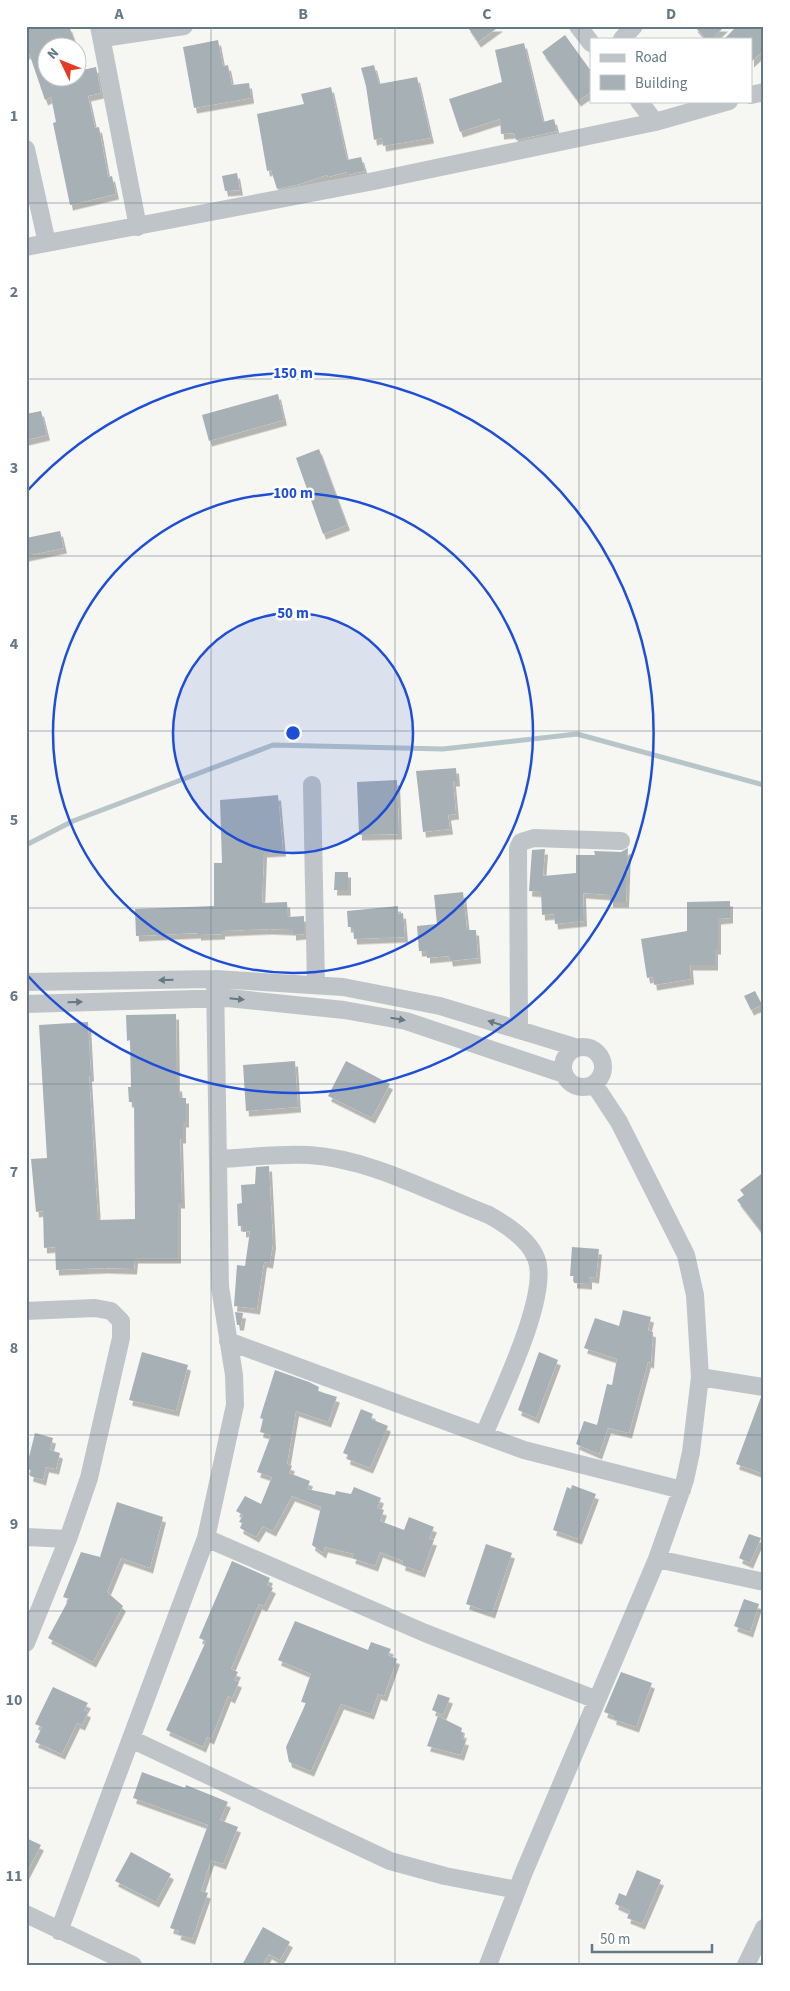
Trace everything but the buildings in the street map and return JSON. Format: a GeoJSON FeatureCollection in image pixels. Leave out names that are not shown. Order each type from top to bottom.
{"type":"FeatureCollection","features":[{"type":"Feature","properties":{"kind":"street"},"geometry":{"type":"LineString","coordinates":[[138,227],[101,32],[184,26]]}},
{"type":"Feature","properties":{"kind":"street"},"geometry":{"type":"LineString","coordinates":[[578,26],[590,42]]}},
{"type":"Feature","properties":{"kind":"street"},"geometry":{"type":"LineString","coordinates":[[623,38],[634,26]]}},
{"type":"Feature","properties":{"kind":"street"},"geometry":{"type":"LineString","coordinates":[[640,102],[655,122]]}},
{"type":"Feature","properties":{"kind":"street"},"geometry":{"type":"LineString","coordinates":[[26,247],[374,181],[655,122],[726,102]]}},
{"type":"Feature","properties":{"kind":"street"},"geometry":{"type":"LineString","coordinates":[[26,149],[47,243]]}},
{"type":"Feature","properties":{"kind":"street"},"geometry":{"type":"LineString","coordinates":[[312,785],[316,985]]}},
{"type":"Feature","properties":{"kind":"street"},"geometry":{"type":"LineString","coordinates":[[519,1030],[518,848],[521,842],[534,838],[621,841]]}},
{"type":"Feature","properties":{"kind":"street"},"geometry":{"type":"LineString","coordinates":[[59,1931],[206,1538],[235,1405],[234,1376],[220,1287],[215,979]]}},
{"type":"Feature","properties":{"kind":"street"},"geometry":{"type":"LineString","coordinates":[[26,982],[215,979],[344,987],[440,1006],[575,1047],[587,1046],[597,1051],[603,1061],[600,1078],[594,1084],[584,1087],[572,1085],[564,1074],[562,1065],[566,1054],[575,1047]]}},
{"type":"Feature","properties":{"kind":"street"},"geometry":{"type":"LineString","coordinates":[[26,1004],[228,998],[344,1010],[406,1021],[564,1074]]}},
{"type":"Feature","properties":{"kind":"street"},"geometry":{"type":"LineString","coordinates":[[488,1965],[517,1890],[657,1559],[682,1490],[691,1452],[700,1377],[695,1295],[686,1255],[619,1122],[594,1084]]}},
{"type":"Feature","properties":{"kind":"street"},"geometry":{"type":"LineString","coordinates":[[218,1159],[309,1155],[344,1160],[371,1168],[489,1215],[506,1226],[533,1250],[540,1271],[532,1314],[484,1434]]}},
{"type":"Feature","properties":{"kind":"street"},"geometry":{"type":"LineString","coordinates":[[26,1311],[95,1308],[111,1311],[121,1320],[121,1338],[88,1478],[68,1539],[26,1643]]}},
{"type":"Feature","properties":{"kind":"street"},"geometry":{"type":"LineString","coordinates":[[228,1341],[524,1450],[682,1490]]}},
{"type":"Feature","properties":{"kind":"street"},"geometry":{"type":"LineString","coordinates":[[700,1377],[764,1387]]}},
{"type":"Feature","properties":{"kind":"street"},"geometry":{"type":"LineString","coordinates":[[26,1537],[68,1539]]}},
{"type":"Feature","properties":{"kind":"street"},"geometry":{"type":"LineString","coordinates":[[206,1538],[425,1633],[597,1700]]}},
{"type":"Feature","properties":{"kind":"street"},"geometry":{"type":"LineString","coordinates":[[657,1559],[764,1582]]}},
{"type":"Feature","properties":{"kind":"street"},"geometry":{"type":"LineString","coordinates":[[131,1739],[390,1861],[445,1876],[517,1890]]}},
{"type":"Feature","properties":{"kind":"street"},"geometry":{"type":"LineString","coordinates":[[26,1914],[132,1965]]}},
{"type":"Feature","properties":{"kind":"street"},"geometry":{"type":"LineString","coordinates":[[746,1965],[764,1928]]}},
{"type":"Feature","properties":{"kind":"waterway"},"geometry":{"type":"LineString","coordinates":[[26,845],[73,821],[273,745],[443,749],[577,734],[764,785]]}}]}
